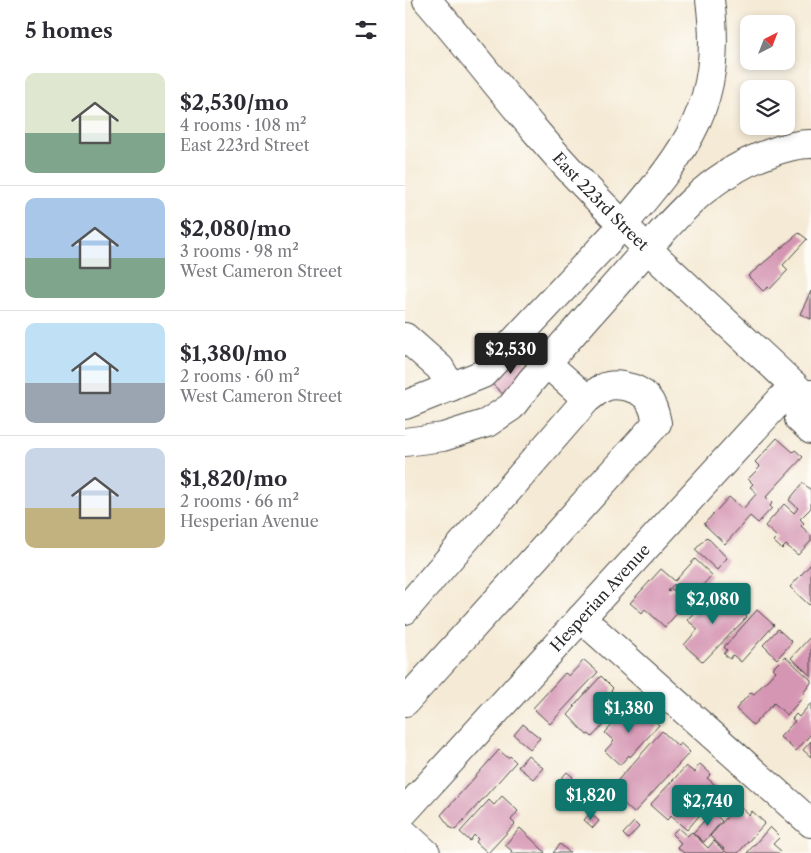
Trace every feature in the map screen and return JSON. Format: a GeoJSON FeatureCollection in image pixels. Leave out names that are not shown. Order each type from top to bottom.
{"type":"FeatureCollection","features":[{"type":"Feature","properties":{"kind":"main road","name":"East 223rd Street"},"geometry":{"type":"LineString","coordinates":[[427,0],[523,116],[584,185],[647,249],[803,391]]}},
{"type":"Feature","properties":{"kind":"main road"},"geometry":{"type":"LineString","coordinates":[[405,405],[483,374],[623,225],[683,149],[706,100],[711,76],[714,50],[710,0]]}},
{"type":"Feature","properties":{"kind":"main road"},"geometry":{"type":"LineString","coordinates":[[405,442],[443,437],[487,423],[511,408],[547,363],[684,207],[709,185],[735,168],[781,148],[811,144]]}},
{"type":"Feature","properties":{"kind":"main road"},"geometry":{"type":"LineString","coordinates":[[405,336],[440,368],[451,387]]}},
{"type":"Feature","properties":{"kind":"main road"},"geometry":{"type":"LineString","coordinates":[[518,337],[587,399]]}},
{"type":"Feature","properties":{"kind":"main road"},"geometry":{"type":"LineString","coordinates":[[405,610],[587,399],[605,387],[619,385],[636,388],[647,397],[655,410],[657,423],[405,702]]}},
{"type":"Feature","properties":{"kind":"main road"},"geometry":{"type":"LineString","coordinates":[[803,391],[799,419],[811,430]]}},
{"type":"Feature","properties":{"kind":"main road","name":"Hesperian Avenue"},"geometry":{"type":"LineString","coordinates":[[405,810],[581,618],[803,391]]}},
{"type":"Feature","properties":{"kind":"main road"},"geometry":{"type":"LineString","coordinates":[[581,618],[811,823]]}},
{"type":"Feature","properties":{"kind":"main road"},"geometry":{"type":"LineString","coordinates":[[405,834],[426,853]]}},
{"type":"Feature","properties":{"kind":"building"},"geometry":{"type":"Polygon","coordinates":[[[799,233],[807,239],[783,265],[788,270],[770,289],[768,287],[763,291],[748,276],[799,233]]]}},
{"type":"Feature","properties":{"kind":"building"},"geometry":{"type":"Polygon","coordinates":[[[811,291],[811,319],[800,314],[811,291]]]}},
{"type":"Feature","properties":{"kind":"building"},"geometry":{"type":"Polygon","coordinates":[[[517,355],[530,367],[504,395],[491,383],[517,355]]]}},
{"type":"Feature","properties":{"kind":"building"},"geometry":{"type":"Polygon","coordinates":[[[777,438],[793,452],[795,450],[803,457],[766,497],[772,503],[770,506],[772,508],[758,523],[750,516],[725,544],[704,524],[729,497],[743,509],[757,493],[750,487],[753,484],[748,479],[760,467],[755,462],[777,438]]]}},
{"type":"Feature","properties":{"kind":"building"},"geometry":{"type":"Polygon","coordinates":[[[803,483],[811,490],[811,508],[800,519],[804,523],[801,526],[811,535],[811,541],[798,555],[786,545],[782,549],[773,541],[777,537],[765,526],[784,504],[794,513],[798,508],[789,500],[803,483]]]}},
{"type":"Feature","properties":{"kind":"building"},"geometry":{"type":"Polygon","coordinates":[[[707,537],[727,558],[717,570],[695,550],[707,537]]]}},
{"type":"Feature","properties":{"kind":"building"},"geometry":{"type":"Polygon","coordinates":[[[695,559],[712,575],[690,599],[674,584],[668,591],[672,589],[687,602],[665,627],[645,609],[642,613],[630,603],[661,569],[675,581],[695,559]]]}},
{"type":"Feature","properties":{"kind":"building"},"geometry":{"type":"Polygon","coordinates":[[[811,564],[811,603],[809,605],[790,587],[811,564]]]}},
{"type":"Feature","properties":{"kind":"building"},"geometry":{"type":"Polygon","coordinates":[[[716,589],[747,617],[703,662],[684,645],[698,629],[687,620],[716,589]]]}},
{"type":"Feature","properties":{"kind":"building"},"geometry":{"type":"Polygon","coordinates":[[[757,610],[774,625],[741,662],[733,655],[730,659],[724,654],[727,650],[724,647],[757,610]]]}},
{"type":"Feature","properties":{"kind":"building"},"geometry":{"type":"Polygon","coordinates":[[[778,629],[792,642],[777,659],[763,645],[778,629]]]}},
{"type":"Feature","properties":{"kind":"building"},"geometry":{"type":"Polygon","coordinates":[[[811,636],[811,676],[791,658],[811,636]]]}},
{"type":"Feature","properties":{"kind":"building"},"geometry":{"type":"Polygon","coordinates":[[[785,656],[811,680],[811,683],[803,693],[805,695],[787,715],[774,703],[753,725],[736,709],[751,692],[754,694],[776,671],[773,668],[785,656]]]}},
{"type":"Feature","properties":{"kind":"building"},"geometry":{"type":"Polygon","coordinates":[[[584,660],[598,672],[550,724],[533,708],[565,673],[569,676],[584,660]]]}},
{"type":"Feature","properties":{"kind":"building"},"geometry":{"type":"Polygon","coordinates":[[[601,676],[613,688],[611,691],[616,696],[608,705],[615,712],[592,737],[589,734],[587,735],[568,715],[601,676]]]}},
{"type":"Feature","properties":{"kind":"building"},"geometry":{"type":"Polygon","coordinates":[[[631,703],[644,715],[642,718],[645,721],[649,716],[659,725],[630,757],[629,755],[620,765],[605,751],[614,741],[605,733],[631,703]]]}},
{"type":"Feature","properties":{"kind":"building"},"geometry":{"type":"Polygon","coordinates":[[[811,703],[811,734],[796,751],[780,737],[795,721],[792,719],[796,714],[799,717],[811,703]]]}},
{"type":"Feature","properties":{"kind":"building"},"geometry":{"type":"Polygon","coordinates":[[[523,724],[540,738],[530,749],[514,735],[523,724]]]}},
{"type":"Feature","properties":{"kind":"building"},"geometry":{"type":"Polygon","coordinates":[[[662,731],[678,746],[680,743],[690,752],[634,813],[609,790],[662,731]]]}},
{"type":"Feature","properties":{"kind":"building"},"geometry":{"type":"Polygon","coordinates":[[[811,741],[811,757],[803,750],[811,741]]]}},
{"type":"Feature","properties":{"kind":"building"},"geometry":{"type":"Polygon","coordinates":[[[499,750],[516,762],[455,830],[451,828],[441,815],[499,750]]]}},
{"type":"Feature","properties":{"kind":"building"},"geometry":{"type":"Polygon","coordinates":[[[528,755],[543,768],[533,779],[518,767],[528,755]]]}},
{"type":"Feature","properties":{"kind":"building"},"geometry":{"type":"Polygon","coordinates":[[[700,764],[711,774],[707,778],[721,790],[687,830],[671,816],[667,820],[650,805],[686,766],[695,773],[700,764]]]}},
{"type":"Feature","properties":{"kind":"building"},"geometry":{"type":"Polygon","coordinates":[[[567,772],[573,777],[566,786],[560,780],[567,772]]]}},
{"type":"Feature","properties":{"kind":"building"},"geometry":{"type":"Polygon","coordinates":[[[502,796],[518,811],[511,820],[515,824],[488,853],[476,842],[478,839],[474,835],[470,841],[460,832],[489,800],[494,805],[502,796]]]}},
{"type":"Feature","properties":{"kind":"building"},"geometry":{"type":"Polygon","coordinates":[[[738,805],[749,815],[752,811],[765,823],[738,853],[727,853],[725,851],[723,853],[684,853],[677,847],[681,843],[672,834],[678,828],[687,836],[692,832],[708,848],[714,841],[723,850],[710,836],[738,805]]]}},
{"type":"Feature","properties":{"kind":"building"},"geometry":{"type":"Polygon","coordinates":[[[712,812],[722,821],[704,842],[693,833],[712,812]]]}},
{"type":"Feature","properties":{"kind":"building"},"geometry":{"type":"Polygon","coordinates":[[[590,813],[599,821],[593,828],[584,820],[590,813]]]}},
{"type":"Feature","properties":{"kind":"building"},"geometry":{"type":"Polygon","coordinates":[[[634,822],[639,827],[628,839],[623,834],[634,822]]]}},
{"type":"Feature","properties":{"kind":"building"},"geometry":{"type":"Polygon","coordinates":[[[770,827],[780,837],[773,844],[781,851],[779,853],[747,853],[770,827]]]}},
{"type":"Feature","properties":{"kind":"building"},"geometry":{"type":"Polygon","coordinates":[[[520,828],[544,853],[510,853],[512,851],[505,845],[520,828]]]}},
{"type":"Feature","properties":{"kind":"building"},"geometry":{"type":"Polygon","coordinates":[[[560,844],[570,853],[553,853],[560,844]]]}}]}
